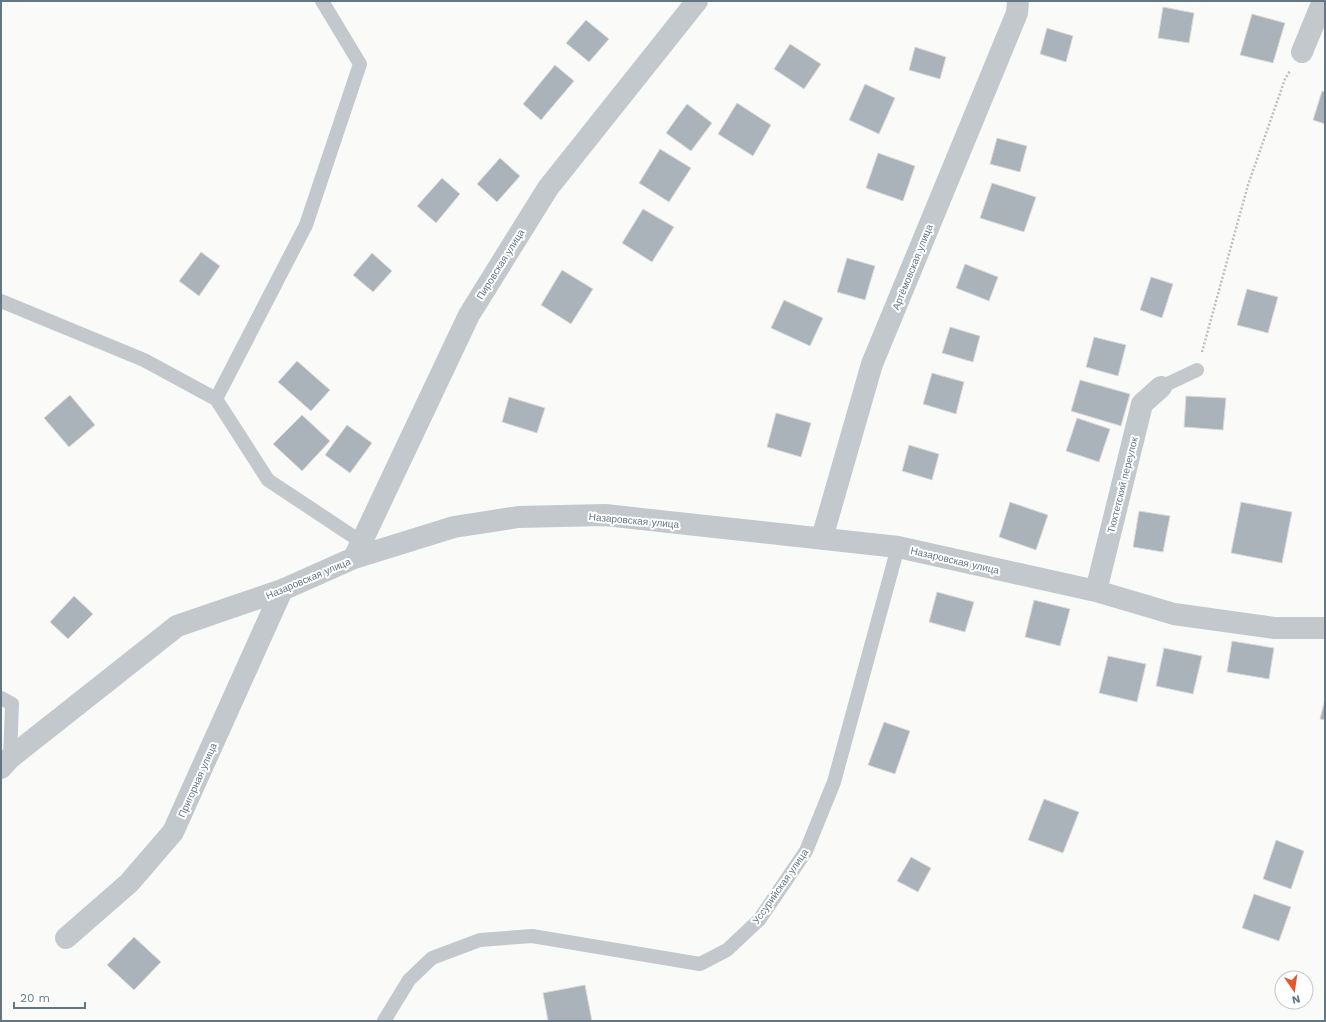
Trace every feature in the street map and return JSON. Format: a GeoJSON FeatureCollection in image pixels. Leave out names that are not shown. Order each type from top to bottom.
{"type":"FeatureCollection","features":[{"type":"Feature","properties":{"kind":"street","name":"Пировская улица"},"geometry":{"type":"LineString","coordinates":[[358,551],[469,315],[548,188],[697,1]]}},
{"type":"Feature","properties":{"kind":"street","name":"Артёмовская улица"},"geometry":{"type":"LineString","coordinates":[[822,538],[872,364],[1017,13],[1018,1]]}},
{"type":"Feature","properties":{"kind":"street"},"geometry":{"type":"LineString","coordinates":[[1302,52],[1323,1]]}},
{"type":"Feature","properties":{"kind":"street","name":"Тюхтетский переулок"},"geometry":{"type":"LineString","coordinates":[[1096,591],[1142,404],[1161,387]]}},
{"type":"Feature","properties":{"kind":"street","name":"Назаровская улица"},"geometry":{"type":"LineString","coordinates":[[6,763],[177,626],[282,590],[358,551],[454,527],[518,517],[605,515],[822,538],[898,548],[1096,591],[1174,614],[1274,628],[1325,628]]}},
{"type":"Feature","properties":{"kind":"street","name":"Пригорная улица"},"geometry":{"type":"LineString","coordinates":[[66,938],[129,883],[173,832],[282,590]]}},
{"type":"Feature","properties":{"kind":"lane"},"geometry":{"type":"LineString","coordinates":[[216,399],[306,224],[360,64],[322,1]]}},
{"type":"Feature","properties":{"kind":"lane"},"geometry":{"type":"LineString","coordinates":[[1,301],[144,360],[216,399],[268,480],[358,551]]}},
{"type":"Feature","properties":{"kind":"lane"},"geometry":{"type":"LineString","coordinates":[[1161,387],[1197,370]]}},
{"type":"Feature","properties":{"kind":"lane","name":"Уссурийская улица"},"geometry":{"type":"LineString","coordinates":[[384,1021],[409,980],[432,958],[480,940],[532,936],[700,964],[727,950],[759,920],[806,852],[834,782],[898,548]]}},
{"type":"Feature","properties":{"kind":"lane"},"geometry":{"type":"LineString","coordinates":[[1,698],[12,704],[6,763]]}},
{"type":"Feature","properties":{"kind":"path"},"geometry":{"type":"LineString","coordinates":[[1197,370],[1248,185],[1285,80],[1302,52]]}},
{"type":"Feature","properties":{"kind":"building"},"geometry":{"type":"Polygon","coordinates":[[[1163,7],[1194,13],[1189,43],[1158,38],[1163,7]]]}},
{"type":"Feature","properties":{"kind":"building"},"geometry":{"type":"Polygon","coordinates":[[[1252,14],[1285,23],[1273,63],[1240,55],[1252,14]]]}},
{"type":"Feature","properties":{"kind":"building"},"geometry":{"type":"Polygon","coordinates":[[[586,20],[609,39],[589,62],[566,43],[586,20]]]}},
{"type":"Feature","properties":{"kind":"building"},"geometry":{"type":"Polygon","coordinates":[[[1047,28],[1073,36],[1066,62],[1040,54],[1047,28]]]}},
{"type":"Feature","properties":{"kind":"building"},"geometry":{"type":"Polygon","coordinates":[[[790,44],[821,64],[804,89],[774,69],[790,44]]]}},
{"type":"Feature","properties":{"kind":"building"},"geometry":{"type":"Polygon","coordinates":[[[915,47],[946,57],[940,79],[909,70],[915,47]]]}},
{"type":"Feature","properties":{"kind":"building"},"geometry":{"type":"Polygon","coordinates":[[[555,65],[574,81],[541,120],[523,104],[555,65]]]}},
{"type":"Feature","properties":{"kind":"building"},"geometry":{"type":"Polygon","coordinates":[[[865,84],[895,98],[879,134],[849,120],[865,84]]]}},
{"type":"Feature","properties":{"kind":"building"},"geometry":{"type":"Polygon","coordinates":[[[1322,91],[1325,92],[1325,124],[1313,120],[1322,91]]]}},
{"type":"Feature","properties":{"kind":"building"},"geometry":{"type":"Polygon","coordinates":[[[737,103],[771,125],[753,156],[718,134],[737,103]]]}},
{"type":"Feature","properties":{"kind":"building"},"geometry":{"type":"Polygon","coordinates":[[[687,104],[712,123],[691,151],[666,133],[687,104]]]}},
{"type":"Feature","properties":{"kind":"building"},"geometry":{"type":"Polygon","coordinates":[[[997,138],[1027,146],[1020,172],[990,164],[997,138]]]}},
{"type":"Feature","properties":{"kind":"building"},"geometry":{"type":"Polygon","coordinates":[[[660,149],[691,168],[669,202],[639,183],[660,149]]]}},
{"type":"Feature","properties":{"kind":"building"},"geometry":{"type":"Polygon","coordinates":[[[878,153],[915,166],[903,201],[866,188],[878,153]]]}},
{"type":"Feature","properties":{"kind":"building"},"geometry":{"type":"Polygon","coordinates":[[[500,158],[520,176],[497,202],[477,184],[500,158]]]}},
{"type":"Feature","properties":{"kind":"building"},"geometry":{"type":"Polygon","coordinates":[[[442,178],[460,194],[436,223],[417,206],[442,178]]]}},
{"type":"Feature","properties":{"kind":"building"},"geometry":{"type":"Polygon","coordinates":[[[992,183],[1036,197],[1024,232],[980,218],[992,183]]]}},
{"type":"Feature","properties":{"kind":"building"},"geometry":{"type":"Polygon","coordinates":[[[643,209],[674,227],[652,262],[622,243],[643,209]]]}},
{"type":"Feature","properties":{"kind":"building"},"geometry":{"type":"Polygon","coordinates":[[[201,252],[220,266],[199,296],[179,281],[201,252]]]}},
{"type":"Feature","properties":{"kind":"building"},"geometry":{"type":"Polygon","coordinates":[[[372,253],[392,271],[373,292],[353,275],[372,253]]]}},
{"type":"Feature","properties":{"kind":"building"},"geometry":{"type":"Polygon","coordinates":[[[847,258],[875,266],[865,300],[837,292],[847,258]]]}},
{"type":"Feature","properties":{"kind":"building"},"geometry":{"type":"Polygon","coordinates":[[[965,264],[998,277],[989,301],[956,288],[965,264]]]}},
{"type":"Feature","properties":{"kind":"building"},"geometry":{"type":"Polygon","coordinates":[[[562,270],[593,289],[571,324],[541,305],[562,270]]]}},
{"type":"Feature","properties":{"kind":"building"},"geometry":{"type":"Polygon","coordinates":[[[1151,277],[1173,284],[1162,318],[1140,310],[1151,277]]]}},
{"type":"Feature","properties":{"kind":"building"},"geometry":{"type":"Polygon","coordinates":[[[1247,289],[1278,297],[1268,333],[1237,325],[1247,289]]]}},
{"type":"Feature","properties":{"kind":"building"},"geometry":{"type":"Polygon","coordinates":[[[784,300],[823,318],[810,346],[771,328],[784,300]]]}},
{"type":"Feature","properties":{"kind":"building"},"geometry":{"type":"Polygon","coordinates":[[[950,327],[980,336],[973,362],[942,353],[950,327]]]}},
{"type":"Feature","properties":{"kind":"building"},"geometry":{"type":"Polygon","coordinates":[[[1094,337],[1126,345],[1118,376],[1086,367],[1094,337]]]}},
{"type":"Feature","properties":{"kind":"building"},"geometry":{"type":"Polygon","coordinates":[[[297,361],[330,390],[311,411],[278,382],[297,361]]]}},
{"type":"Feature","properties":{"kind":"building"},"geometry":{"type":"Polygon","coordinates":[[[932,373],[964,382],[956,414],[923,404],[932,373]]]}},
{"type":"Feature","properties":{"kind":"building"},"geometry":{"type":"Polygon","coordinates":[[[1080,380],[1130,394],[1121,426],[1071,411],[1080,380]]]}},
{"type":"Feature","properties":{"kind":"building"},"geometry":{"type":"Polygon","coordinates":[[[70,395],[95,425],[69,447],[44,418],[70,395]]]}},
{"type":"Feature","properties":{"kind":"building"},"geometry":{"type":"Polygon","coordinates":[[[1186,396],[1226,398],[1223,430],[1184,427],[1186,396]]]}},
{"type":"Feature","properties":{"kind":"building"},"geometry":{"type":"Polygon","coordinates":[[[509,397],[545,408],[537,433],[502,422],[509,397]]]}},
{"type":"Feature","properties":{"kind":"building"},"geometry":{"type":"Polygon","coordinates":[[[776,413],[811,423],[801,457],[767,447],[776,413]]]}},
{"type":"Feature","properties":{"kind":"building"},"geometry":{"type":"Polygon","coordinates":[[[302,415],[330,441],[302,471],[273,444],[302,415]]]}},
{"type":"Feature","properties":{"kind":"building"},"geometry":{"type":"Polygon","coordinates":[[[1077,418],[1110,429],[1099,462],[1066,451],[1077,418]]]}},
{"type":"Feature","properties":{"kind":"building"},"geometry":{"type":"Polygon","coordinates":[[[347,425],[372,443],[350,473],[325,455],[347,425]]]}},
{"type":"Feature","properties":{"kind":"building"},"geometry":{"type":"Polygon","coordinates":[[[909,445],[939,454],[932,480],[902,471],[909,445]]]}},
{"type":"Feature","properties":{"kind":"building"},"geometry":{"type":"Polygon","coordinates":[[[1010,502],[1048,515],[1036,550],[999,537],[1010,502]]]}},
{"type":"Feature","properties":{"kind":"building"},"geometry":{"type":"Polygon","coordinates":[[[1241,502],[1292,512],[1282,563],[1231,553],[1241,502]]]}},
{"type":"Feature","properties":{"kind":"building"},"geometry":{"type":"Polygon","coordinates":[[[1139,511],[1170,516],[1163,552],[1133,547],[1139,511]]]}},
{"type":"Feature","properties":{"kind":"building"},"geometry":{"type":"Polygon","coordinates":[[[937,592],[974,602],[965,632],[929,622],[937,592]]]}},
{"type":"Feature","properties":{"kind":"building"},"geometry":{"type":"Polygon","coordinates":[[[74,596],[93,614],[68,639],[50,622],[74,596]]]}},
{"type":"Feature","properties":{"kind":"building"},"geometry":{"type":"Polygon","coordinates":[[[1034,600],[1070,609],[1060,646],[1025,637],[1034,600]]]}},
{"type":"Feature","properties":{"kind":"building"},"geometry":{"type":"Polygon","coordinates":[[[1232,641],[1274,648],[1269,679],[1227,672],[1232,641]]]}},
{"type":"Feature","properties":{"kind":"building"},"geometry":{"type":"Polygon","coordinates":[[[1164,648],[1202,656],[1193,694],[1156,686],[1164,648]]]}},
{"type":"Feature","properties":{"kind":"building"},"geometry":{"type":"Polygon","coordinates":[[[1108,656],[1146,664],[1137,702],[1099,693],[1108,656]]]}},
{"type":"Feature","properties":{"kind":"building"},"geometry":{"type":"Polygon","coordinates":[[[1325,699],[1325,720],[1320,719],[1325,699]]]}},
{"type":"Feature","properties":{"kind":"building"},"geometry":{"type":"Polygon","coordinates":[[[884,722],[910,731],[895,774],[868,765],[884,722]]]}},
{"type":"Feature","properties":{"kind":"building"},"geometry":{"type":"Polygon","coordinates":[[[1044,799],[1079,812],[1063,853],[1028,840],[1044,799]]]}},
{"type":"Feature","properties":{"kind":"building"},"geometry":{"type":"Polygon","coordinates":[[[1276,840],[1304,851],[1291,889],[1263,879],[1276,840]]]}},
{"type":"Feature","properties":{"kind":"building"},"geometry":{"type":"Polygon","coordinates":[[[911,857],[931,868],[918,892],[897,881],[911,857]]]}},
{"type":"Feature","properties":{"kind":"building"},"geometry":{"type":"Polygon","coordinates":[[[1254,894],[1291,907],[1279,941],[1242,928],[1254,894]]]}},
{"type":"Feature","properties":{"kind":"building"},"geometry":{"type":"Polygon","coordinates":[[[134,937],[161,962],[134,990],[107,965],[134,937]]]}},
{"type":"Feature","properties":{"kind":"building"},"geometry":{"type":"Polygon","coordinates":[[[585,985],[592,1021],[548,1021],[543,993],[585,985]]]}}]}
